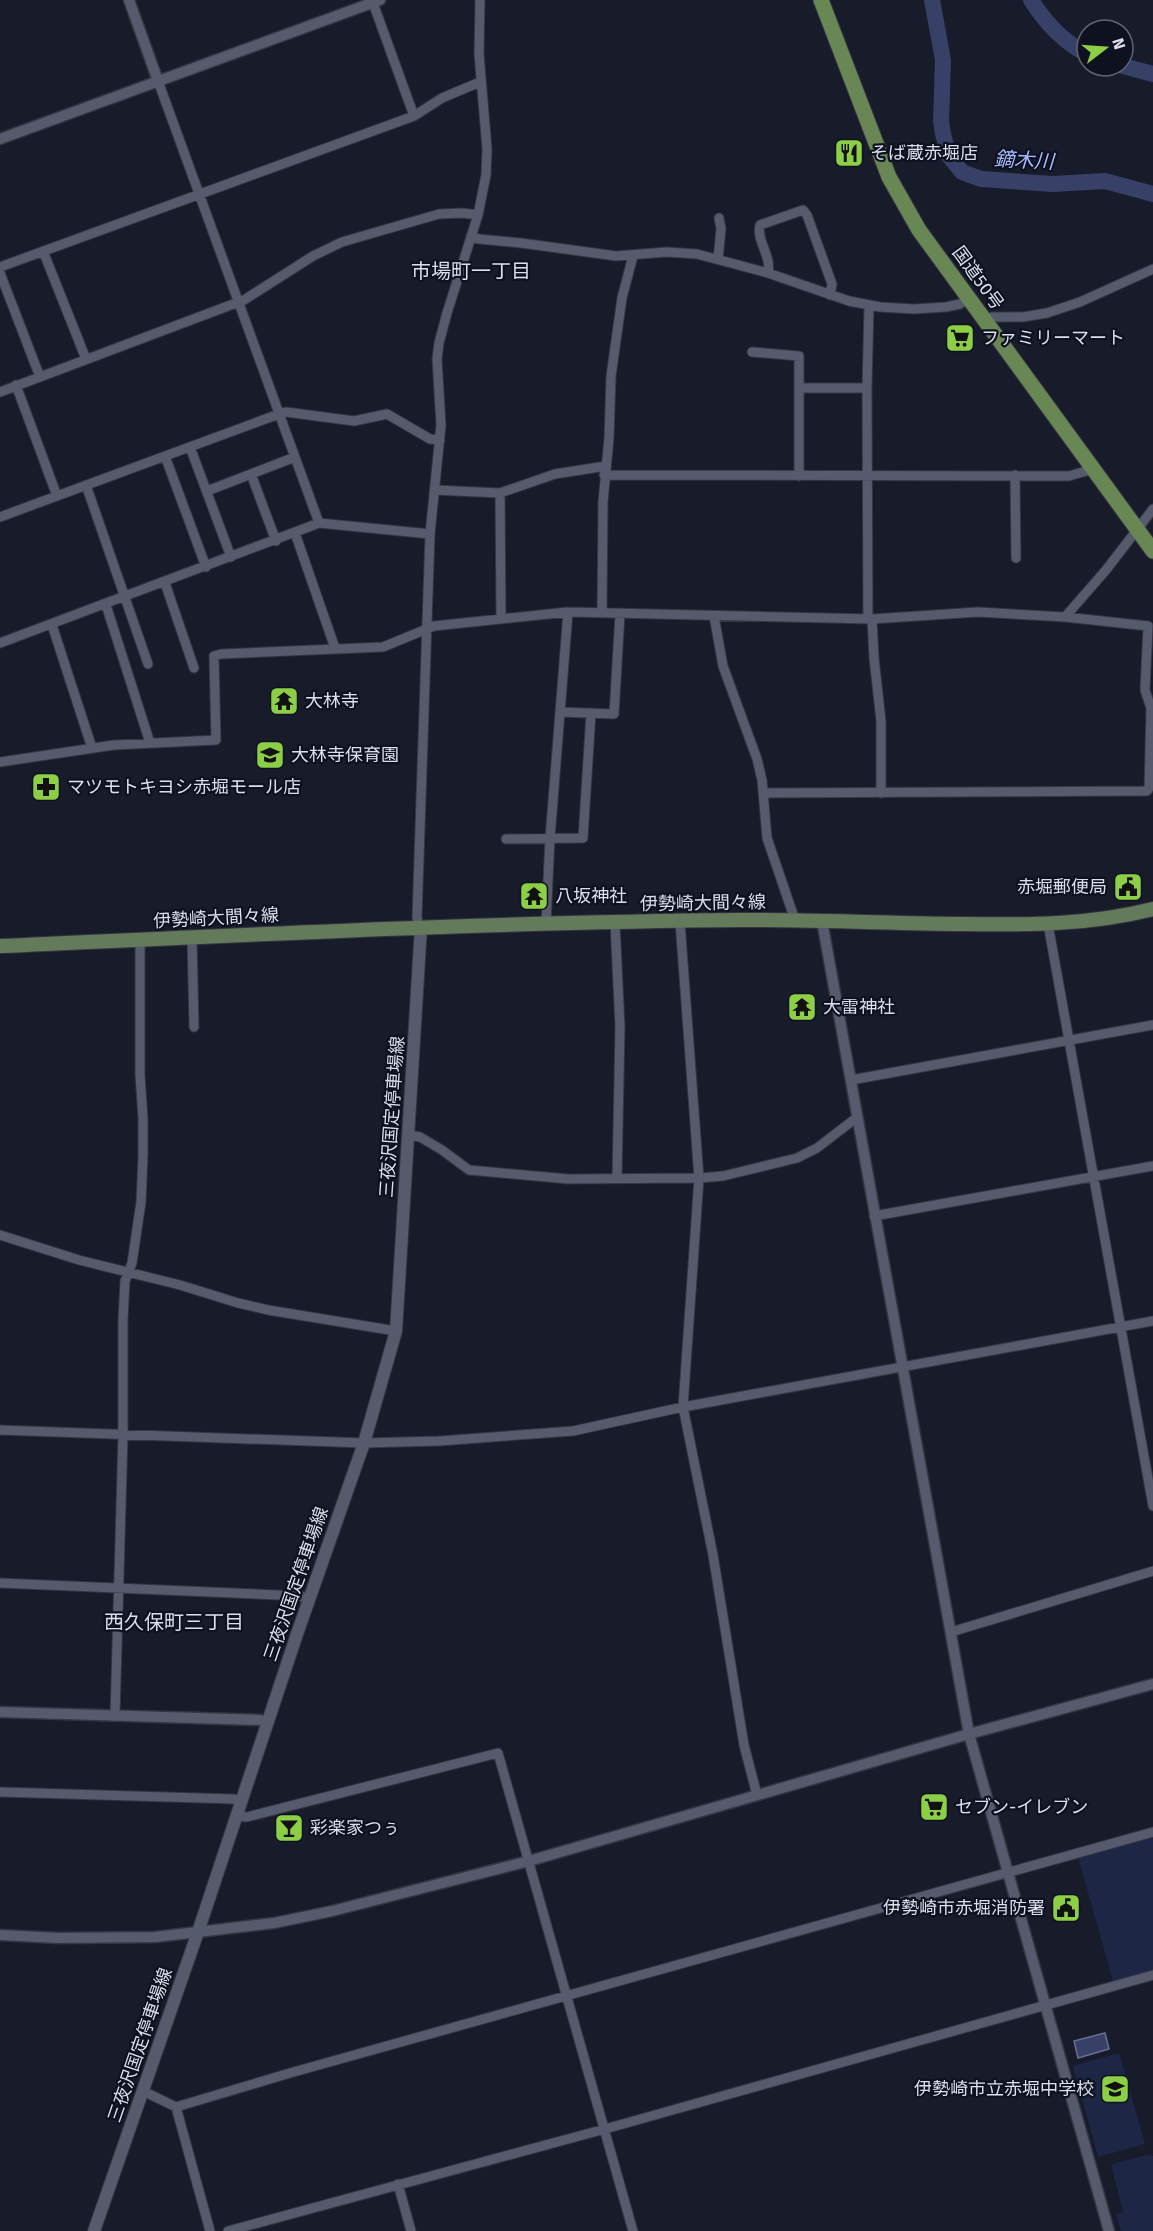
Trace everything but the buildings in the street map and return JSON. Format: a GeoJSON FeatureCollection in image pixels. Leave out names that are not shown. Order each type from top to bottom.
{"type":"FeatureCollection","features":[{"type":"Feature","properties":{"kind":"highway","name":"国道50号"},"geometry":{"type":"LineString","coordinates":[[821,0],[889,177],[919,230],[1153,551]]}},
{"type":"Feature","properties":{"kind":"main road","name":"伊勢崎大間々線"},"geometry":{"type":"LineString","coordinates":[[0,946],[546,923],[795,920],[1048,924],[1118,918],[1153,909]]}},
{"type":"Feature","properties":{"kind":"main road","name":"三夜沢国定停車場線"},"geometry":{"type":"LineString","coordinates":[[94,2231],[364,1443],[396,1331],[421,927]]}},
{"type":"Feature","properties":{"kind":"street"},"geometry":{"type":"LineString","coordinates":[[129,0],[319,523]]}},
{"type":"Feature","properties":{"kind":"street"},"geometry":{"type":"LineString","coordinates":[[421,927],[418,924],[417,906],[430,534],[440,440],[437,359],[439,343],[478,215],[486,175],[487,149],[479,54],[480,0]]}},
{"type":"Feature","properties":{"kind":"street"},"geometry":{"type":"LineString","coordinates":[[0,139],[377,1],[414,116]]}},
{"type":"Feature","properties":{"kind":"street"},"geometry":{"type":"LineString","coordinates":[[0,267],[414,116],[442,98],[480,82]]}},
{"type":"Feature","properties":{"kind":"street"},"geometry":{"type":"LineString","coordinates":[[768,273],[770,265],[759,231],[760,225],[803,210],[807,215],[832,284],[830,295]]}},
{"type":"Feature","properties":{"kind":"street"},"geometry":{"type":"LineString","coordinates":[[0,392],[238,303],[313,256],[342,242],[432,216],[462,213],[478,215]]}},
{"type":"Feature","properties":{"kind":"street"},"geometry":{"type":"LineString","coordinates":[[718,259],[721,229],[719,218]]}},
{"type":"Feature","properties":{"kind":"street"},"geometry":{"type":"LineString","coordinates":[[471,236],[479,239],[616,256],[678,252],[718,259],[869,306],[902,309],[946,307],[960,304],[968,299]]}},
{"type":"Feature","properties":{"kind":"street"},"geometry":{"type":"LineString","coordinates":[[43,251],[86,359]]}},
{"type":"Feature","properties":{"kind":"street"},"geometry":{"type":"LineString","coordinates":[[602,612],[605,470],[611,376],[622,298],[633,256]]}},
{"type":"Feature","properties":{"kind":"street"},"geometry":{"type":"LineString","coordinates":[[983,320],[992,316],[1015,318],[1047,314],[1080,302],[1153,269]]}},
{"type":"Feature","properties":{"kind":"street"},"geometry":{"type":"LineString","coordinates":[[0,273],[40,377]]}},
{"type":"Feature","properties":{"kind":"street"},"geometry":{"type":"LineString","coordinates":[[869,306],[867,475],[870,619],[881,721],[881,793]]}},
{"type":"Feature","properties":{"kind":"street"},"geometry":{"type":"LineString","coordinates":[[752,352],[799,356],[799,476]]}},
{"type":"Feature","properties":{"kind":"street"},"geometry":{"type":"LineString","coordinates":[[16,386],[57,496]]}},
{"type":"Feature","properties":{"kind":"street"},"geometry":{"type":"LineString","coordinates":[[799,388],[867,388]]}},
{"type":"Feature","properties":{"kind":"street"},"geometry":{"type":"LineString","coordinates":[[0,517],[286,412],[354,422],[387,414],[430,438],[440,440]]}},
{"type":"Feature","properties":{"kind":"street"},"geometry":{"type":"LineString","coordinates":[[190,447],[231,557]]}},
{"type":"Feature","properties":{"kind":"street"},"geometry":{"type":"LineString","coordinates":[[165,456],[206,567]]}},
{"type":"Feature","properties":{"kind":"street"},"geometry":{"type":"LineString","coordinates":[[207,490],[295,457]]}},
{"type":"Feature","properties":{"kind":"street"},"geometry":{"type":"LineString","coordinates":[[435,490],[500,493],[555,474],[605,470],[799,476],[1069,476],[1093,469]]}},
{"type":"Feature","properties":{"kind":"street"},"geometry":{"type":"LineString","coordinates":[[251,474],[276,541]]}},
{"type":"Feature","properties":{"kind":"street"},"geometry":{"type":"LineString","coordinates":[[1015,475],[1016,558]]}},
{"type":"Feature","properties":{"kind":"street"},"geometry":{"type":"LineString","coordinates":[[86,485],[148,664]]}},
{"type":"Feature","properties":{"kind":"street"},"geometry":{"type":"LineString","coordinates":[[500,493],[501,618]]}},
{"type":"Feature","properties":{"kind":"street"},"geometry":{"type":"LineString","coordinates":[[1065,616],[1106,570],[1136,528],[1153,509]]}},
{"type":"Feature","properties":{"kind":"street"},"geometry":{"type":"LineString","coordinates":[[0,644],[319,523],[430,534]]}},
{"type":"Feature","properties":{"kind":"street"},"geometry":{"type":"LineString","coordinates":[[295,533],[336,648]]}},
{"type":"Feature","properties":{"kind":"street"},"geometry":{"type":"LineString","coordinates":[[165,583],[194,668]]}},
{"type":"Feature","properties":{"kind":"street"},"geometry":{"type":"LineString","coordinates":[[106,605],[150,743]]}},
{"type":"Feature","properties":{"kind":"street"},"geometry":{"type":"LineString","coordinates":[[546,923],[550,838],[568,612]]}},
{"type":"Feature","properties":{"kind":"street"},"geometry":{"type":"LineString","coordinates":[[0,762],[92,748],[216,740],[214,656],[383,646],[428,628],[501,618],[568,612],[602,612],[870,619],[959,612],[1065,616],[1148,626],[1146,690],[1151,708],[1149,788],[1147,791],[765,793]]}},
{"type":"Feature","properties":{"kind":"street"},"geometry":{"type":"LineString","coordinates":[[560,712],[614,714],[620,614]]}},
{"type":"Feature","properties":{"kind":"street"},"geometry":{"type":"LineString","coordinates":[[714,616],[723,666],[757,759],[765,793],[767,838],[795,920]]}},
{"type":"Feature","properties":{"kind":"street"},"geometry":{"type":"LineString","coordinates":[[52,625],[92,748]]}},
{"type":"Feature","properties":{"kind":"street"},"geometry":{"type":"LineString","coordinates":[[506,839],[583,838],[591,713]]}},
{"type":"Feature","properties":{"kind":"street"},"geometry":{"type":"LineString","coordinates":[[822,921],[969,1734],[1109,2231]]}},
{"type":"Feature","properties":{"kind":"street"},"geometry":{"type":"LineString","coordinates":[[680,922],[699,1178],[683,1407],[713,1555],[744,1745],[757,1795]]}},
{"type":"Feature","properties":{"kind":"street"},"geometry":{"type":"LineString","coordinates":[[615,923],[620,1027],[617,1179]]}},
{"type":"Feature","properties":{"kind":"street"},"geometry":{"type":"LineString","coordinates":[[1048,924],[1153,1506]]}},
{"type":"Feature","properties":{"kind":"street"},"geometry":{"type":"LineString","coordinates":[[192,938],[194,1027]]}},
{"type":"Feature","properties":{"kind":"street"},"geometry":{"type":"LineString","coordinates":[[115,1716],[123,1435],[123,1319],[125,1281],[132,1263],[141,1192],[143,1119],[140,1084],[140,940]]}},
{"type":"Feature","properties":{"kind":"street"},"geometry":{"type":"LineString","coordinates":[[851,1080],[1153,1025]]}},
{"type":"Feature","properties":{"kind":"street"},"geometry":{"type":"LineString","coordinates":[[409,1135],[427,1142],[469,1170],[568,1179],[699,1178],[723,1176],[797,1158],[817,1148],[856,1118]]}},
{"type":"Feature","properties":{"kind":"street"},"geometry":{"type":"LineString","coordinates":[[874,1216],[1153,1166]]}},
{"type":"Feature","properties":{"kind":"street"},"geometry":{"type":"LineString","coordinates":[[0,1235],[79,1260],[268,1310],[396,1331]]}},
{"type":"Feature","properties":{"kind":"street"},"geometry":{"type":"LineString","coordinates":[[0,1430],[364,1443],[439,1441],[573,1431],[683,1407],[1153,1321]]}},
{"type":"Feature","properties":{"kind":"street"},"geometry":{"type":"LineString","coordinates":[[951,1632],[1153,1571]]}},
{"type":"Feature","properties":{"kind":"street"},"geometry":{"type":"LineString","coordinates":[[0,1583],[300,1596],[309,1599]]}},
{"type":"Feature","properties":{"kind":"street"},"geometry":{"type":"LineString","coordinates":[[0,1935],[59,1938],[155,1937],[274,1923],[332,1911],[529,1861],[969,1734],[1153,1684]]}},
{"type":"Feature","properties":{"kind":"street"},"geometry":{"type":"LineString","coordinates":[[0,1712],[268,1722]]}},
{"type":"Feature","properties":{"kind":"street"},"geometry":{"type":"LineString","coordinates":[[236,1816],[247,1817],[498,1753],[633,2231]]}},
{"type":"Feature","properties":{"kind":"street"},"geometry":{"type":"LineString","coordinates":[[0,1792],[234,1799],[241,1802]]}},
{"type":"Feature","properties":{"kind":"street"},"geometry":{"type":"LineString","coordinates":[[143,2091],[176,2107],[290,2073],[1153,1832]]}},
{"type":"Feature","properties":{"kind":"street"},"geometry":{"type":"LineString","coordinates":[[228,2231],[605,2129],[1153,1975]]}},
{"type":"Feature","properties":{"kind":"street"},"geometry":{"type":"LineString","coordinates":[[176,2107],[210,2231]]}},
{"type":"Feature","properties":{"kind":"street"},"geometry":{"type":"LineString","coordinates":[[398,2184],[411,2231]]}},
{"type":"Feature","properties":{"kind":"shaded area"},"geometry":{"type":"Polygon","coordinates":[[[1153,1836],[1153,1970],[1113,1981],[1078,1857],[1153,1836]]]}},
{"type":"Feature","properties":{"kind":"shaded area"},"geometry":{"type":"Polygon","coordinates":[[[1105,2033],[1109,2049],[1078,2058],[1074,2041],[1105,2033]]]}},
{"type":"Feature","properties":{"kind":"shaded area"},"geometry":{"type":"Polygon","coordinates":[[[1119,2053],[1145,2144],[1098,2157],[1073,2066],[1119,2053]]]}},
{"type":"Feature","properties":{"kind":"shaded area"},"geometry":{"type":"Polygon","coordinates":[[[1147,2155],[1153,2156],[1153,2231],[1121,2231],[1116,2214],[1123,2212],[1111,2164],[1147,2155]]]}},
{"type":"Feature","properties":{"kind":"waterway","name":"鏑木川"},"geometry":{"type":"LineString","coordinates":[[932,0],[943,60],[941,121],[943,134],[949,156],[962,172],[981,179],[1053,184],[1105,181],[1153,194]]}},
{"type":"Feature","properties":{"kind":"waterway"},"geometry":{"type":"LineString","coordinates":[[1031,0],[1055,31],[1075,47]]}},
{"type":"Feature","properties":{"kind":"waterway"},"geometry":{"type":"LineString","coordinates":[[1135,69],[1153,74]]}},
{"type":"Feature","properties":{"kind":"place","name":"そば蔵赤堀店"},"geometry":{"type":"Point","coordinates":[849,153]}},
{"type":"Feature","properties":{"kind":"place","name":"ファミリーマート"},"geometry":{"type":"Point","coordinates":[960,338]}},
{"type":"Feature","properties":{"kind":"place","name":"大林寺"},"geometry":{"type":"Point","coordinates":[284,701]}},
{"type":"Feature","properties":{"kind":"place","name":"大林寺保育園"},"geometry":{"type":"Point","coordinates":[270,755]}},
{"type":"Feature","properties":{"kind":"place","name":"マツモトキヨシ赤堀モール店"},"geometry":{"type":"Point","coordinates":[46,787]}},
{"type":"Feature","properties":{"kind":"place","name":"赤堀郵便局"},"geometry":{"type":"Point","coordinates":[1128,887]}},
{"type":"Feature","properties":{"kind":"place","name":"八坂神社"},"geometry":{"type":"Point","coordinates":[534,896]}},
{"type":"Feature","properties":{"kind":"place","name":"大雷神社"},"geometry":{"type":"Point","coordinates":[802,1007]}},
{"type":"Feature","properties":{"kind":"place","name":"セブン-イレブン"},"geometry":{"type":"Point","coordinates":[934,1807]}},
{"type":"Feature","properties":{"kind":"place","name":"彩楽家つぅ"},"geometry":{"type":"Point","coordinates":[289,1828]}},
{"type":"Feature","properties":{"kind":"place","name":"伊勢崎市赤堀消防署"},"geometry":{"type":"Point","coordinates":[1066,1908]}},
{"type":"Feature","properties":{"kind":"place","name":"伊勢崎市立赤堀中学校"},"geometry":{"type":"Point","coordinates":[1115,2089]}},
{"type":"Feature","properties":{"kind":"district","name":"市場町一丁目"},"geometry":{"type":"Point","coordinates":[471,271]}},
{"type":"Feature","properties":{"kind":"district","name":"西久保町三丁目"},"geometry":{"type":"Point","coordinates":[174,1622]}}]}
